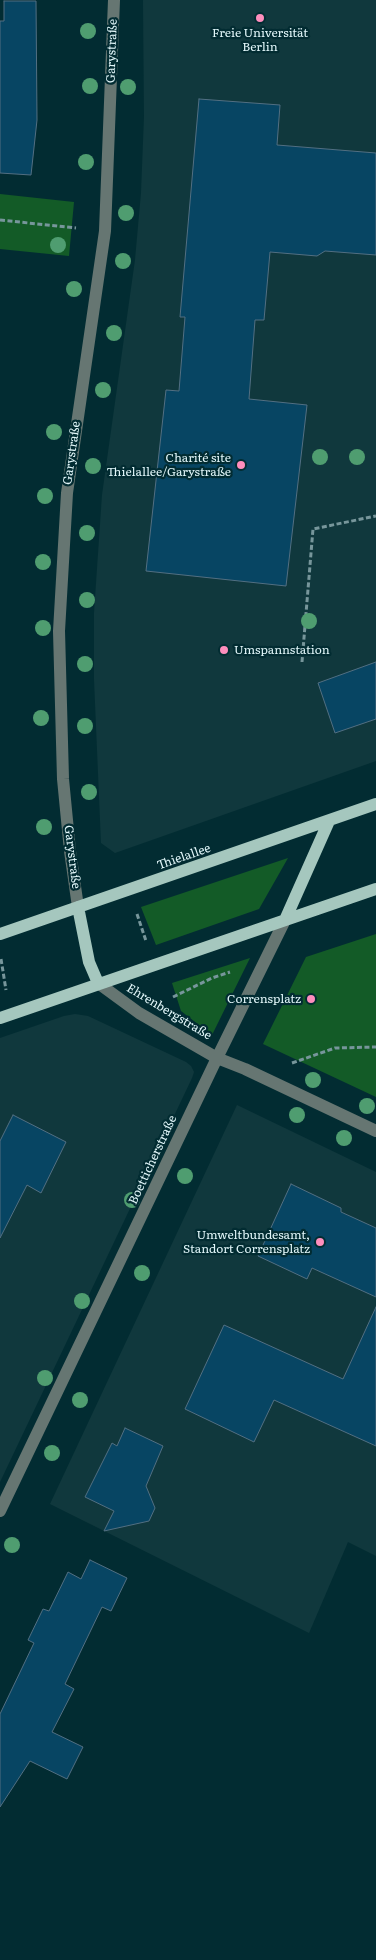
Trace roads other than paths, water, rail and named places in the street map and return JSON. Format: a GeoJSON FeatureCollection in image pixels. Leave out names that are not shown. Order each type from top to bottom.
{"type":"FeatureCollection","features":[{"type":"Feature","properties":{"kind":"main road","name":"Thielallee"},"geometry":{"type":"LineString","coordinates":[[0,934],[376,804]]}},
{"type":"Feature","properties":{"kind":"main road","name":"Boetticherstraße"},"geometry":{"type":"LineString","coordinates":[[285,920],[330,821]]}},
{"type":"Feature","properties":{"kind":"main road"},"geometry":{"type":"LineString","coordinates":[[0,1018],[376,889]]}},
{"type":"Feature","properties":{"kind":"main road"},"geometry":{"type":"LineString","coordinates":[[78,908],[89,962],[98,983]]}},
{"type":"Feature","properties":{"kind":"street","name":"Garystraße"},"geometry":{"type":"LineString","coordinates":[[78,908],[63,779],[59,631],[67,493],[105,231],[114,0]]}},
{"type":"Feature","properties":{"kind":"street","name":"Boetticherstraße"},"geometry":{"type":"LineString","coordinates":[[0,1511],[285,920]]}},
{"type":"Feature","properties":{"kind":"street","name":"Ehrenbergstraße"},"geometry":{"type":"LineString","coordinates":[[98,983],[139,1013],[217,1058]]}},
{"type":"Feature","properties":{"kind":"street"},"geometry":{"type":"LineString","coordinates":[[217,1058],[245,1069],[376,1132]]}},
{"type":"Feature","properties":{"kind":"place","name":"Freie Universität Berlin"},"geometry":{"type":"Point","coordinates":[260,18]}},
{"type":"Feature","properties":{"kind":"place","name":"Charité site Thielallee/Garystraße"},"geometry":{"type":"Point","coordinates":[241,465]}},
{"type":"Feature","properties":{"kind":"place","name":"Umspannstation"},"geometry":{"type":"Point","coordinates":[224,650]}},
{"type":"Feature","properties":{"kind":"place","name":"Corrensplatz"},"geometry":{"type":"Point","coordinates":[311,999]}},
{"type":"Feature","properties":{"kind":"place","name":"Umweltbundesamt, Standort Corrensplatz"},"geometry":{"type":"Point","coordinates":[320,1242]}}]}
